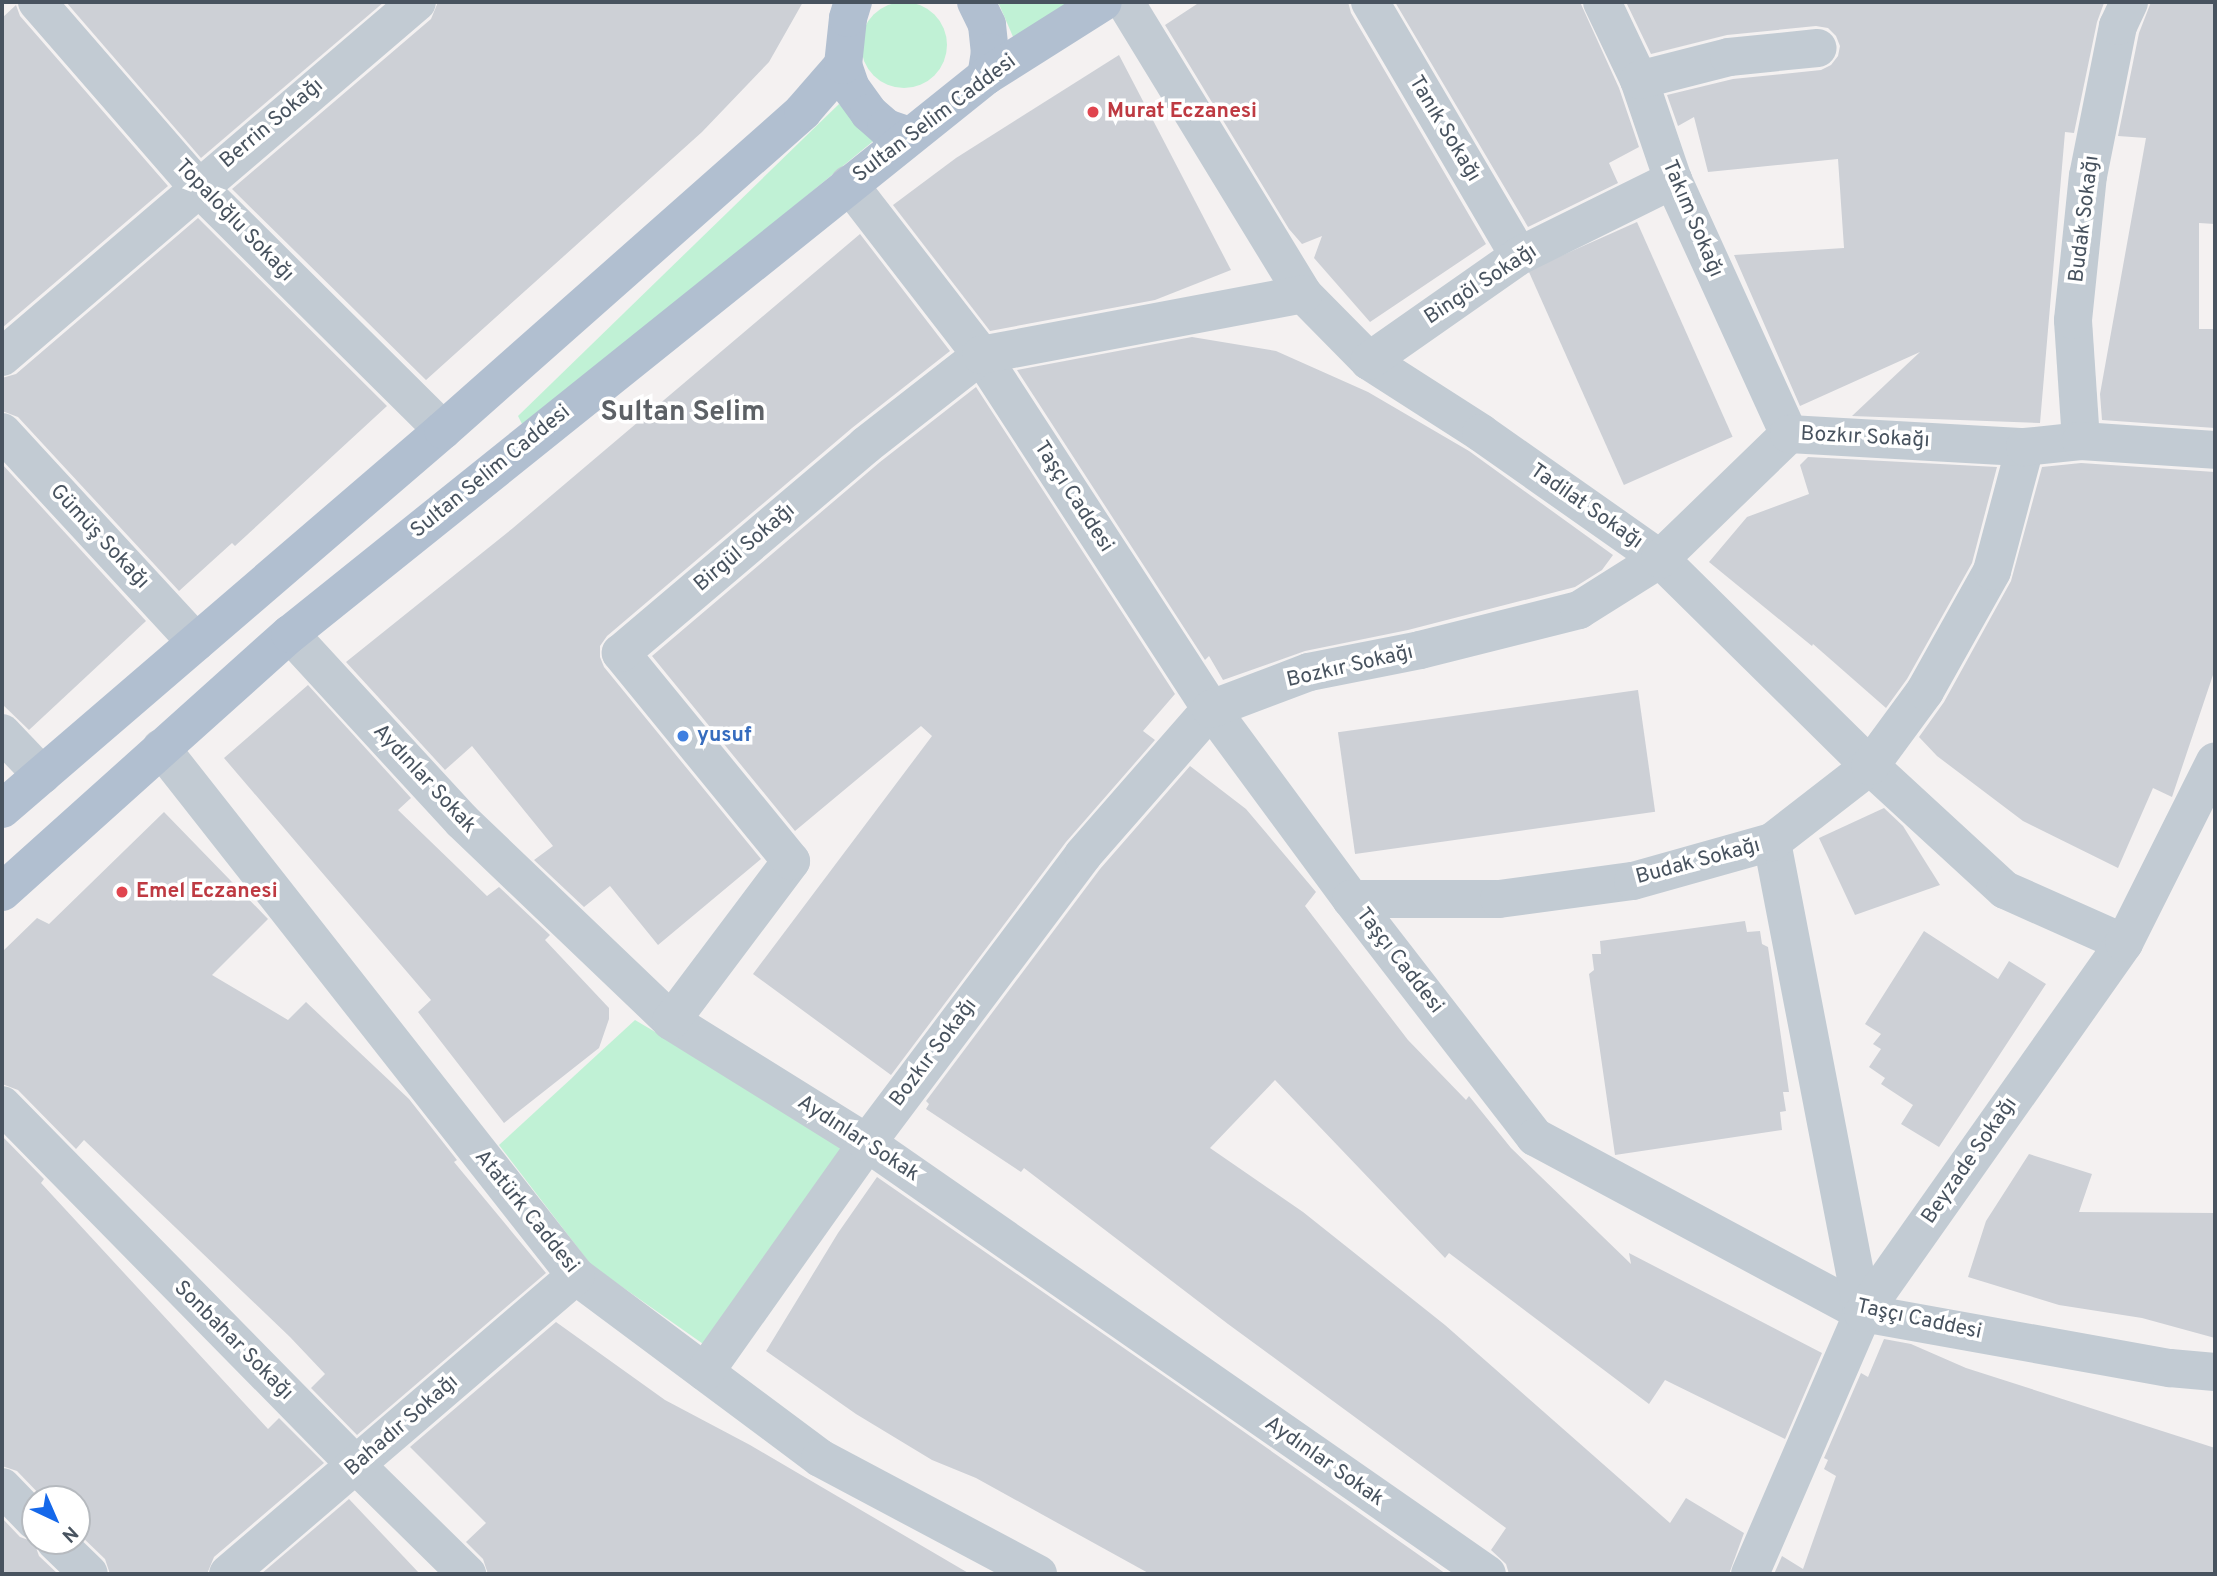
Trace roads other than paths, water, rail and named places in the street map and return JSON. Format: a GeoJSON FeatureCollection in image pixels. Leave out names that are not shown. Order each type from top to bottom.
{"type":"FeatureCollection","features":[{"type":"Feature","properties":{"kind":"main road"},"geometry":{"type":"LineString","coordinates":[[853,2],[848,18],[843,65],[851,88],[869,113],[886,128],[909,136]]}},
{"type":"Feature","properties":{"kind":"main road"},"geometry":{"type":"LineString","coordinates":[[976,2],[987,25],[990,52],[986,76]]}},
{"type":"Feature","properties":{"kind":"main road","name":"Sultan Selim Caddesi"},"geometry":{"type":"LineString","coordinates":[[2,892],[290,634],[986,76],[1102,2]]}},
{"type":"Feature","properties":{"kind":"main road"},"geometry":{"type":"LineString","coordinates":[[2,809],[443,430],[803,111],[843,65]]}},
{"type":"Feature","properties":{"kind":"main road"},"geometry":{"type":"LineString","coordinates":[[196,642],[232,685]]}},
{"type":"Feature","properties":{"kind":"street","name":"Topaloğlu Sokağı"},"geometry":{"type":"LineString","coordinates":[[37,2],[198,187],[443,430]]}},
{"type":"Feature","properties":{"kind":"street","name":"Berrin Sokağı"},"geometry":{"type":"LineString","coordinates":[[2,357],[417,2]]}},
{"type":"Feature","properties":{"kind":"street","name":"Tadilat Sokağı"},"geometry":{"type":"LineString","coordinates":[[1125,2],[1303,294],[1369,361],[1481,433],[1660,559],[1870,766],[2005,890],[2124,943]]}},
{"type":"Feature","properties":{"kind":"street","name":"Tanık Sokağı"},"geometry":{"type":"LineString","coordinates":[[1370,2],[1518,256]]}},
{"type":"Feature","properties":{"kind":"street","name":"Takım Sokağı"},"geometry":{"type":"LineString","coordinates":[[1602,2],[1639,80],[1673,180],[1788,434]]}},
{"type":"Feature","properties":{"kind":"street","name":"Budak Sokağı"},"geometry":{"type":"LineString","coordinates":[[2081,441],[2073,320],[2088,176],[2118,26],[2129,2]]}},
{"type":"Feature","properties":{"kind":"street"},"geometry":{"type":"LineString","coordinates":[[1639,80],[1729,57],[1818,48]]}},
{"type":"Feature","properties":{"kind":"street","name":"Bingöl Sokağı"},"geometry":{"type":"LineString","coordinates":[[1369,361],[1518,256],[1673,180]]}},
{"type":"Feature","properties":{"kind":"street","name":"Taşçı Caddesi"},"geometry":{"type":"LineString","coordinates":[[849,184],[981,355],[1211,709],[1351,899],[1535,1137],[1863,1313],[2170,1368],[2215,1373]]}},
{"type":"Feature","properties":{"kind":"street","name":"Birgül Sokağı"},"geometry":{"type":"LineString","coordinates":[[671,1021],[791,860],[621,653],[866,445],[981,355],[1303,294]]}},
{"type":"Feature","properties":{"kind":"street","name":"Gümüş Sokağı"},"geometry":{"type":"LineString","coordinates":[[2,432],[196,642]]}},
{"type":"Feature","properties":{"kind":"street","name":"Bozkır Sokağı"},"geometry":{"type":"LineString","coordinates":[[705,1372],[867,1143],[1083,855],[1211,709],[1309,672],[1420,650],[1579,610],[1660,559],[1788,434],[2025,447],[2081,441],[2215,450]]}},
{"type":"Feature","properties":{"kind":"street","name":"Budak Sokağı"},"geometry":{"type":"LineString","coordinates":[[1351,899],[1499,899],[1633,881],[1772,842],[1870,766],[1925,691],[1992,571],[2025,447]]}},
{"type":"Feature","properties":{"kind":"street","name":"Aydınlar Sokak"},"geometry":{"type":"LineString","coordinates":[[290,634],[462,821],[671,1021],[867,1143],[1487,1574]]}},
{"type":"Feature","properties":{"kind":"street"},"geometry":{"type":"LineString","coordinates":[[2,733],[42,775]]}},
{"type":"Feature","properties":{"kind":"street","name":"Atatürk Caddesi"},"geometry":{"type":"LineString","coordinates":[[161,748],[576,1276],[820,1458],[1038,1574]]}},
{"type":"Feature","properties":{"kind":"street","name":"Beyzade Sokağı"},"geometry":{"type":"LineString","coordinates":[[1750,1574],[1863,1313],[2124,943],[2215,761]]}},
{"type":"Feature","properties":{"kind":"street"},"geometry":{"type":"LineString","coordinates":[[1772,842],[1863,1313]]}},
{"type":"Feature","properties":{"kind":"street","name":"Sonbahar Sokağı"},"geometry":{"type":"LineString","coordinates":[[2,1105],[467,1574]]}},
{"type":"Feature","properties":{"kind":"street","name":"Bahadır Sokağı"},"geometry":{"type":"LineString","coordinates":[[228,1574],[576,1276]]}},
{"type":"Feature","properties":{"kind":"street"},"geometry":{"type":"LineString","coordinates":[[2,1488],[21,1507]]}},
{"type":"Feature","properties":{"kind":"street"},"geometry":{"type":"LineString","coordinates":[[69,1555],[89,1574]]}},
{"type":"Feature","properties":{"kind":"place","name":"Murat Eczanesi"},"geometry":{"type":"Point","coordinates":[1093,112]}},
{"type":"Feature","properties":{"kind":"place","name":"yusuf"},"geometry":{"type":"Point","coordinates":[683,736]}},
{"type":"Feature","properties":{"kind":"place","name":"Emel Eczanesi"},"geometry":{"type":"Point","coordinates":[122,892]}},
{"type":"Feature","properties":{"kind":"district","name":"Sultan Selim"},"geometry":{"type":"Point","coordinates":[683,413]}}]}
